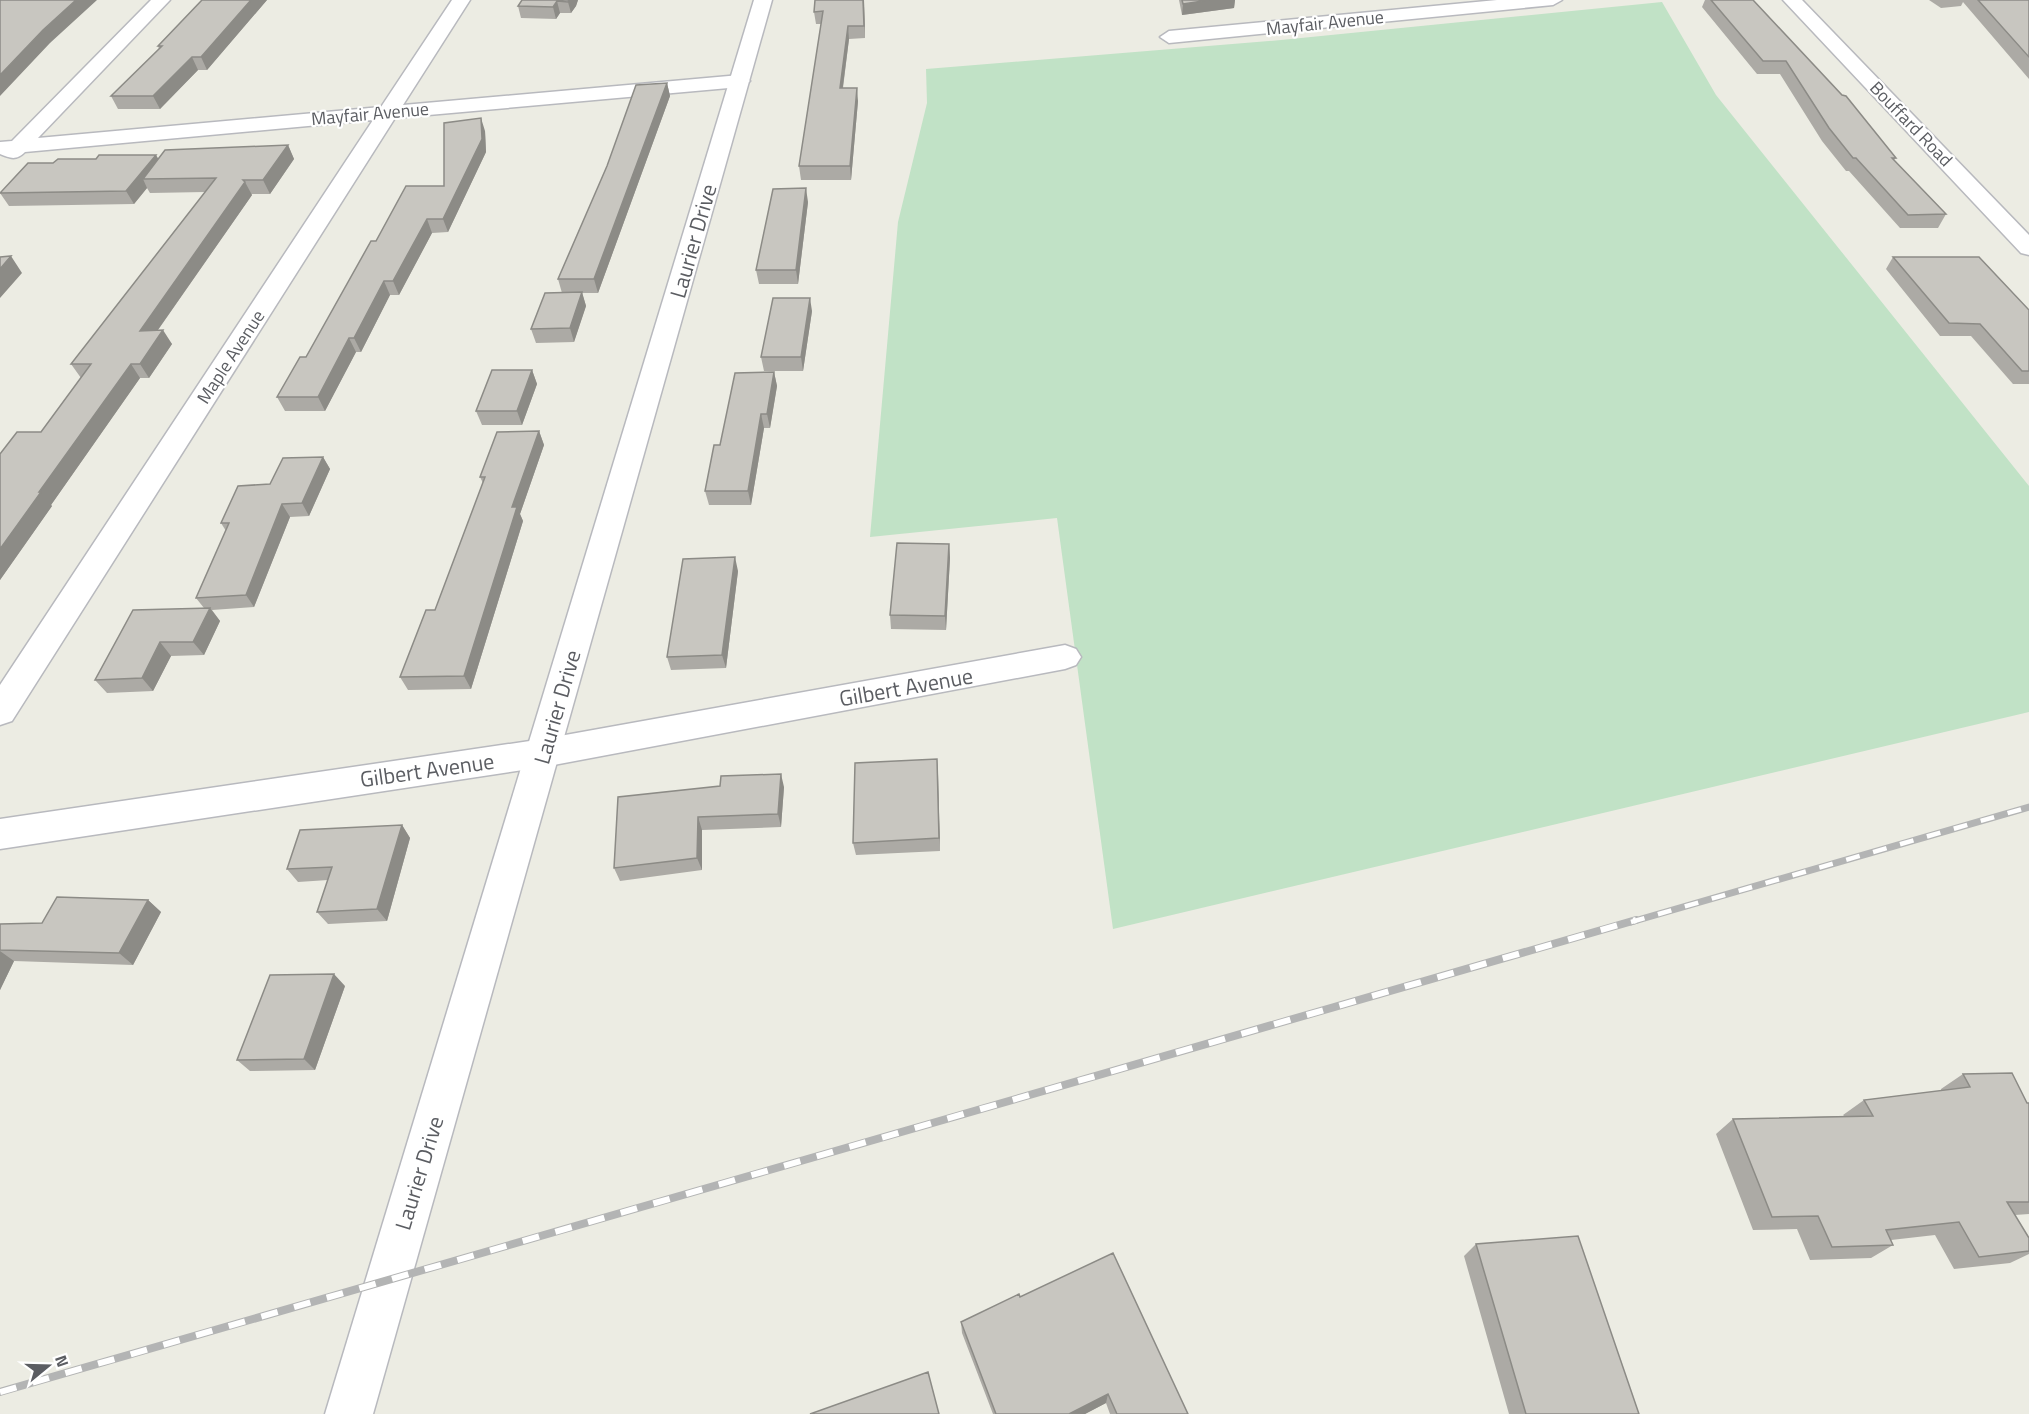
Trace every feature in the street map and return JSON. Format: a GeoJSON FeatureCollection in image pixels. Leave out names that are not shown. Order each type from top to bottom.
{"type":"FeatureCollection","features":[{"type":"Feature","properties":{"kind":"street"},"geometry":{"type":"LineString","coordinates":[[0,165],[9,147],[161,0]]}},
{"type":"Feature","properties":{"kind":"street","name":"Maple Avenue"},"geometry":{"type":"LineString","coordinates":[[0,712],[391,112],[461,0]]}},
{"type":"Feature","properties":{"kind":"street","name":"Laurier Drive"},"geometry":{"type":"LineString","coordinates":[[349,1414],[763,0]]}},
{"type":"Feature","properties":{"kind":"street","name":"Bouffard Road"},"geometry":{"type":"LineString","coordinates":[[1792,0],[2029,248]]}},
{"type":"Feature","properties":{"kind":"street","name":"Mayfair Avenue"},"geometry":{"type":"LineString","coordinates":[[1169,37],[1298,27],[1541,1]]}},
{"type":"Feature","properties":{"kind":"street"},"geometry":{"type":"LineString","coordinates":[[1286,8],[1298,27]]}},
{"type":"Feature","properties":{"kind":"street","name":"Mayfair Avenue"},"geometry":{"type":"LineString","coordinates":[[9,147],[740,81]]}},
{"type":"Feature","properties":{"kind":"street","name":"Gilbert Avenue"},"geometry":{"type":"LineString","coordinates":[[0,834],[543,753],[1065,657]]}},
{"type":"Feature","properties":{"kind":"green space"},"geometry":{"type":"Polygon","coordinates":[[[1662,2],[1716,95],[2029,486],[2029,712],[1113,929],[1057,518],[870,537],[898,222],[927,103],[926,69],[1281,40],[1662,2]]]}},
{"type":"Feature","properties":{"kind":"building"},"geometry":{"type":"Polygon","coordinates":[[[0,0],[76,0],[43,30],[0,75],[0,0]]]}},
{"type":"Feature","properties":{"kind":"building"},"geometry":{"type":"Polygon","coordinates":[[[202,0],[251,0],[201,57],[192,57],[153,96],[111,96],[162,46],[158,46],[202,0]]]}},
{"type":"Feature","properties":{"kind":"building"},"geometry":{"type":"Polygon","coordinates":[[[522,0],[569,0],[568,2],[557,1],[553,7],[518,6],[522,0]]]}},
{"type":"Feature","properties":{"kind":"building"},"geometry":{"type":"Polygon","coordinates":[[[815,0],[863,0],[864,26],[848,26],[840,88],[857,88],[850,166],[799,166],[823,11],[814,12],[815,0]]]}},
{"type":"Feature","properties":{"kind":"building"},"geometry":{"type":"Polygon","coordinates":[[[1182,0],[1209,0],[1183,4],[1182,0]]]}},
{"type":"Feature","properties":{"kind":"building"},"geometry":{"type":"Polygon","coordinates":[[[1711,0],[1753,0],[1842,95],[1846,96],[1896,158],[1892,158],[1946,214],[1908,215],[1856,158],[1853,158],[1829,128],[1786,61],[1763,61],[1711,0]]]}},
{"type":"Feature","properties":{"kind":"building"},"geometry":{"type":"Polygon","coordinates":[[[1978,0],[2029,0],[2029,57],[1978,0]]]}},
{"type":"Feature","properties":{"kind":"building"},"geometry":{"type":"Polygon","coordinates":[[[667,83],[594,279],[558,279],[607,166],[636,85],[667,83]]]}},
{"type":"Feature","properties":{"kind":"building"},"geometry":{"type":"Polygon","coordinates":[[[481,118],[482,139],[443,219],[427,219],[393,281],[384,281],[354,338],[349,338],[318,397],[277,397],[300,357],[306,357],[371,241],[376,241],[406,186],[444,186],[444,123],[481,118]]]}},
{"type":"Feature","properties":{"kind":"building"},"geometry":{"type":"Polygon","coordinates":[[[288,145],[263,180],[243,180],[245,182],[140,331],[163,330],[140,364],[131,364],[0,549],[0,454],[17,432],[41,432],[91,364],[71,364],[216,178],[143,179],[165,150],[288,145]]]}},
{"type":"Feature","properties":{"kind":"building"},"geometry":{"type":"Polygon","coordinates":[[[99,155],[156,155],[126,191],[0,193],[28,163],[53,163],[58,159],[96,159],[99,155]]]}},
{"type":"Feature","properties":{"kind":"building"},"geometry":{"type":"Polygon","coordinates":[[[806,188],[796,270],[756,270],[773,189],[806,188]]]}},
{"type":"Feature","properties":{"kind":"building"},"geometry":{"type":"Polygon","coordinates":[[[11,256],[0,269],[0,257],[11,256]]]}},
{"type":"Feature","properties":{"kind":"building"},"geometry":{"type":"Polygon","coordinates":[[[1893,257],[1979,257],[2029,310],[2029,371],[2022,371],[1980,324],[1949,323],[1893,257]]]}},
{"type":"Feature","properties":{"kind":"building"},"geometry":{"type":"Polygon","coordinates":[[[582,292],[570,328],[531,329],[545,293],[582,292]]]}},
{"type":"Feature","properties":{"kind":"building"},"geometry":{"type":"Polygon","coordinates":[[[773,298],[810,298],[801,357],[761,357],[773,298]]]}},
{"type":"Feature","properties":{"kind":"building"},"geometry":{"type":"Polygon","coordinates":[[[492,370],[532,370],[517,411],[476,411],[492,370]]]}},
{"type":"Feature","properties":{"kind":"building"},"geometry":{"type":"Polygon","coordinates":[[[774,372],[767,414],[761,414],[748,491],[705,491],[714,445],[720,445],[735,373],[774,372]]]}},
{"type":"Feature","properties":{"kind":"building"},"geometry":{"type":"Polygon","coordinates":[[[539,431],[512,507],[517,507],[464,676],[400,677],[426,610],[435,610],[485,477],[480,477],[497,432],[539,431]]]}},
{"type":"Feature","properties":{"kind":"building"},"geometry":{"type":"Polygon","coordinates":[[[323,457],[302,503],[282,504],[246,595],[196,598],[229,523],[221,523],[238,486],[270,484],[283,458],[323,457]]]}},
{"type":"Feature","properties":{"kind":"building"},"geometry":{"type":"Polygon","coordinates":[[[897,543],[949,544],[945,616],[890,615],[897,543]]]}},
{"type":"Feature","properties":{"kind":"building"},"geometry":{"type":"Polygon","coordinates":[[[735,557],[722,655],[667,657],[683,559],[735,557]]]}},
{"type":"Feature","properties":{"kind":"building"},"geometry":{"type":"Polygon","coordinates":[[[210,608],[193,642],[160,642],[142,678],[95,680],[133,610],[210,608]]]}},
{"type":"Feature","properties":{"kind":"building"},"geometry":{"type":"Polygon","coordinates":[[[937,759],[939,838],[853,843],[855,763],[937,759]]]}},
{"type":"Feature","properties":{"kind":"building"},"geometry":{"type":"Polygon","coordinates":[[[781,774],[778,814],[698,817],[697,858],[614,868],[618,797],[720,786],[721,776],[781,774]]]}},
{"type":"Feature","properties":{"kind":"building"},"geometry":{"type":"Polygon","coordinates":[[[402,825],[377,909],[317,912],[332,867],[287,869],[300,830],[402,825]]]}},
{"type":"Feature","properties":{"kind":"building"},"geometry":{"type":"Polygon","coordinates":[[[57,897],[148,900],[119,953],[0,950],[0,924],[42,923],[57,897]]]}},
{"type":"Feature","properties":{"kind":"building"},"geometry":{"type":"Polygon","coordinates":[[[334,974],[304,1059],[237,1060],[270,975],[334,974]]]}},
{"type":"Feature","properties":{"kind":"building"},"geometry":{"type":"Polygon","coordinates":[[[2012,1073],[2029,1103],[2029,1202],[2007,1202],[2029,1238],[2029,1251],[1979,1257],[1959,1222],[1886,1230],[1893,1245],[1832,1247],[1818,1216],[1772,1217],[1733,1119],[1873,1116],[1864,1100],[1970,1087],[1963,1074],[2012,1073]]]}},
{"type":"Feature","properties":{"kind":"building"},"geometry":{"type":"Polygon","coordinates":[[[1578,1236],[1639,1414],[1526,1414],[1476,1244],[1578,1236]]]}},
{"type":"Feature","properties":{"kind":"building"},"geometry":{"type":"Polygon","coordinates":[[[1113,1253],[1188,1414],[1117,1414],[1108,1394],[1069,1414],[996,1414],[961,1322],[1113,1253]]]}},
{"type":"Feature","properties":{"kind":"building"},"geometry":{"type":"Polygon","coordinates":[[[928,1372],[939,1414],[810,1414],[928,1372]]]}},
{"type":"Feature","properties":{"kind":"railway"},"geometry":{"type":"LineString","coordinates":[[1631,922],[2029,807]]}},
{"type":"Feature","properties":{"kind":"railway"},"geometry":{"type":"LineString","coordinates":[[0,1392],[1636,920]]}}]}
